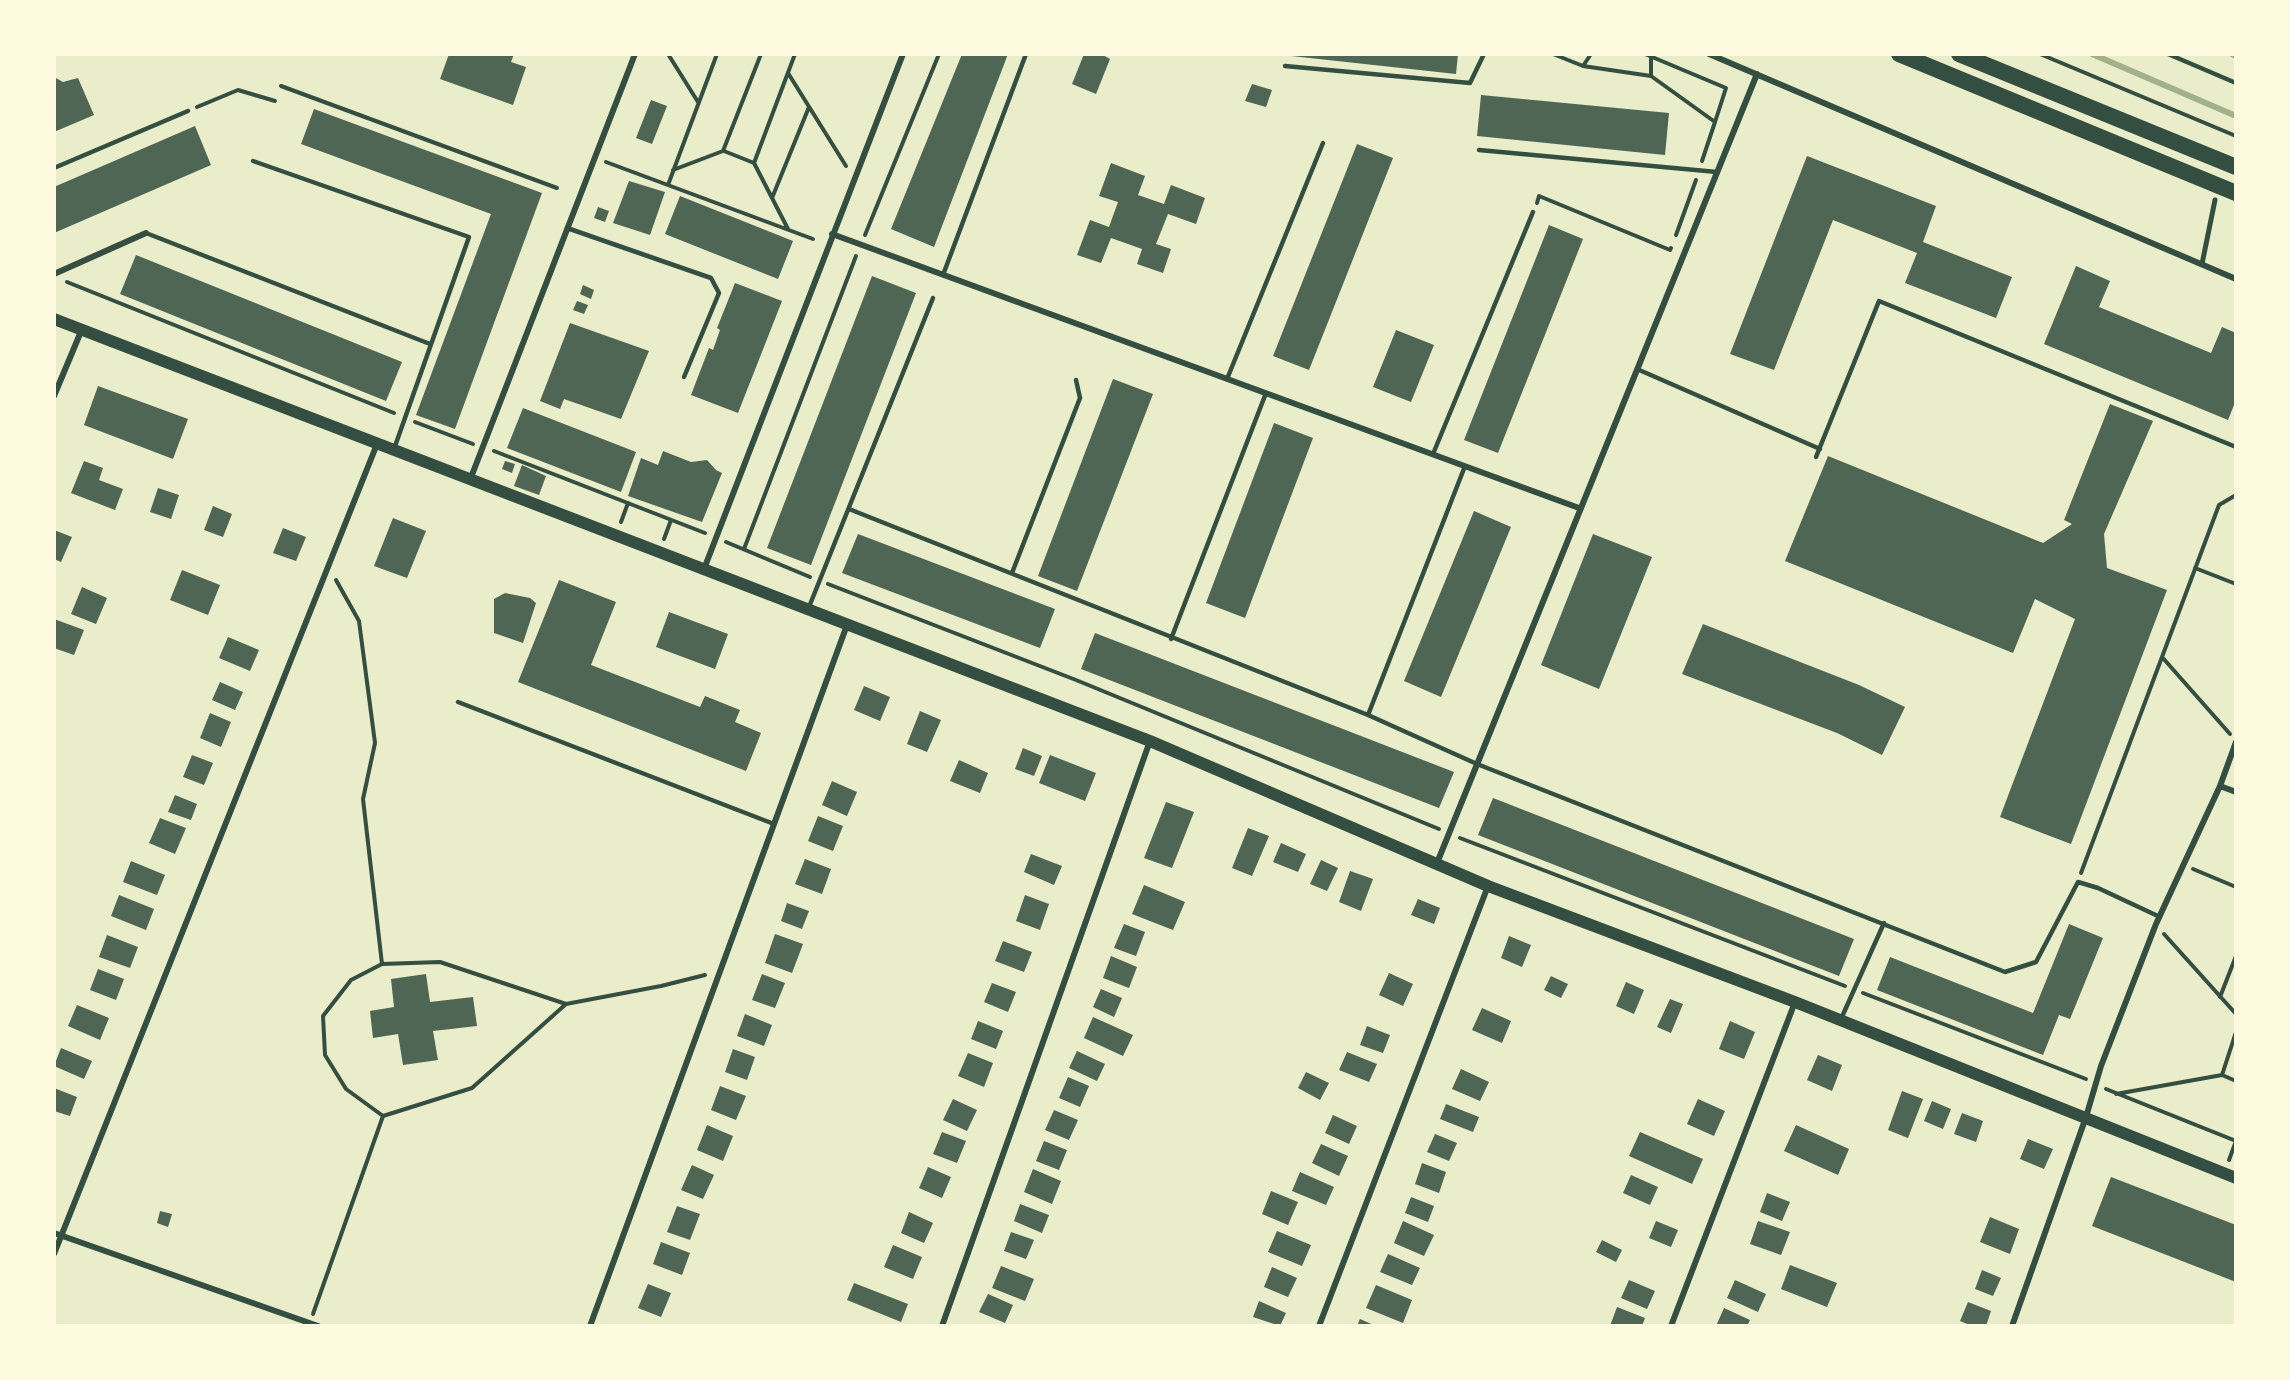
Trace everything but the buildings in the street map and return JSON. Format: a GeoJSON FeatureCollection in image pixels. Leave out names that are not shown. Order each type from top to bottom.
{"type":"FeatureCollection","features":[{"type":"Feature","properties":{"kind":"highway"},"geometry":{"type":"LineString","coordinates":[[1899,54],[2236,193]]}},
{"type":"Feature","properties":{"kind":"highway"},"geometry":{"type":"LineString","coordinates":[[1959,54],[2236,167]]}},
{"type":"Feature","properties":{"kind":"main road"},"geometry":{"type":"LineString","coordinates":[[54,319],[1150,741],[1488,886],[1795,1002],[2236,1178]]}},
{"type":"Feature","properties":{"kind":"street"},"geometry":{"type":"LineString","coordinates":[[470,480],[635,54]]}},
{"type":"Feature","properties":{"kind":"street"},"geometry":{"type":"LineString","coordinates":[[704,569],[903,54]]}},
{"type":"Feature","properties":{"kind":"street"},"geometry":{"type":"LineString","coordinates":[[1709,54],[2236,279]]}},
{"type":"Feature","properties":{"kind":"street"},"geometry":{"type":"LineString","coordinates":[[1437,863],[1579,508],[1757,74]]}},
{"type":"Feature","properties":{"kind":"street"},"geometry":{"type":"LineString","coordinates":[[2202,264],[2215,200]]}},
{"type":"Feature","properties":{"kind":"street"},"geometry":{"type":"LineString","coordinates":[[54,274],[146,233]]}},
{"type":"Feature","properties":{"kind":"street"},"geometry":{"type":"LineString","coordinates":[[832,234],[1579,508]]}},
{"type":"Feature","properties":{"kind":"street"},"geometry":{"type":"LineString","coordinates":[[54,396],[82,329]]}},
{"type":"Feature","properties":{"kind":"street"},"geometry":{"type":"LineString","coordinates":[[54,1254],[58,1234],[377,443]]}},
{"type":"Feature","properties":{"kind":"street"},"geometry":{"type":"LineString","coordinates":[[590,1326],[847,625]]}},
{"type":"Feature","properties":{"kind":"street"},"geometry":{"type":"LineString","coordinates":[[942,1326],[1150,741]]}},
{"type":"Feature","properties":{"kind":"street"},"geometry":{"type":"LineString","coordinates":[[2012,1326],[2096,1083],[2156,924],[2220,786],[2236,742]]}},
{"type":"Feature","properties":{"kind":"street"},"geometry":{"type":"LineString","coordinates":[[2220,786],[2236,792]]}},
{"type":"Feature","properties":{"kind":"street"},"geometry":{"type":"LineString","coordinates":[[1319,1326],[1488,886]]}},
{"type":"Feature","properties":{"kind":"street"},"geometry":{"type":"LineString","coordinates":[[1671,1326],[1795,1002]]}},
{"type":"Feature","properties":{"kind":"street"},"geometry":{"type":"LineString","coordinates":[[58,1234],[318,1326]]}},
{"type":"Feature","properties":{"kind":"lane"},"geometry":{"type":"LineString","coordinates":[[943,275],[1026,54]]}},
{"type":"Feature","properties":{"kind":"lane"},"geometry":{"type":"LineString","coordinates":[[1285,66],[1470,83],[1484,54]]}},
{"type":"Feature","properties":{"kind":"lane"},"geometry":{"type":"LineString","coordinates":[[2168,54],[2236,84]]}},
{"type":"Feature","properties":{"kind":"lane"},"geometry":{"type":"LineString","coordinates":[[54,168],[188,111]]}},
{"type":"Feature","properties":{"kind":"lane"},"geometry":{"type":"LineString","coordinates":[[1227,379],[1323,143]]}},
{"type":"Feature","properties":{"kind":"lane"},"geometry":{"type":"LineString","coordinates":[[1479,150],[1717,172]]}},
{"type":"Feature","properties":{"kind":"lane"},"geometry":{"type":"LineString","coordinates":[[253,161],[469,237],[394,449]]}},
{"type":"Feature","properties":{"kind":"lane"},"geometry":{"type":"LineString","coordinates":[[1433,454],[1533,212]]}},
{"type":"Feature","properties":{"kind":"lane"},"geometry":{"type":"LineString","coordinates":[[567,228],[711,278],[719,293],[684,377]]}},
{"type":"Feature","properties":{"kind":"lane"},"geometry":{"type":"LineString","coordinates":[[146,233],[430,344]]}},
{"type":"Feature","properties":{"kind":"lane"},"geometry":{"type":"LineString","coordinates":[[808,609],[933,298]]}},
{"type":"Feature","properties":{"kind":"lane"},"geometry":{"type":"LineString","coordinates":[[1816,457],[1879,302],[2236,447]]}},
{"type":"Feature","properties":{"kind":"lane"},"geometry":{"type":"LineString","coordinates":[[1636,369],[1820,449]]}},
{"type":"Feature","properties":{"kind":"lane"},"geometry":{"type":"LineString","coordinates":[[1012,573],[1080,398],[1076,380]]}},
{"type":"Feature","properties":{"kind":"lane"},"geometry":{"type":"LineString","coordinates":[[1171,639],[1266,393]]}},
{"type":"Feature","properties":{"kind":"lane"},"geometry":{"type":"LineString","coordinates":[[1368,715],[1465,466]]}},
{"type":"Feature","properties":{"kind":"lane"},"geometry":{"type":"LineString","coordinates":[[849,509],[1171,639],[1368,715],[1477,764],[2005,972],[2036,962],[2078,882],[2098,888],[2160,917]]}},
{"type":"Feature","properties":{"kind":"lane"},"geometry":{"type":"LineString","coordinates":[[458,702],[774,824]]}},
{"type":"Feature","properties":{"kind":"lane"},"geometry":{"type":"LineString","coordinates":[[1840,1020],[1884,923]]}},
{"type":"Feature","properties":{"kind":"path"},"geometry":{"type":"LineString","coordinates":[[668,54],[699,102]]}},
{"type":"Feature","properties":{"kind":"path"},"geometry":{"type":"LineString","coordinates":[[668,185],[717,54]]}},
{"type":"Feature","properties":{"kind":"path"},"geometry":{"type":"LineString","coordinates":[[723,151],[761,54]]}},
{"type":"Feature","properties":{"kind":"path"},"geometry":{"type":"LineString","coordinates":[[754,163],[795,54]]}},
{"type":"Feature","properties":{"kind":"path"},"geometry":{"type":"LineString","coordinates":[[744,549],[861,244],[939,54]]}},
{"type":"Feature","properties":{"kind":"path"},"geometry":{"type":"LineString","coordinates":[[1583,66],[1591,54]]}},
{"type":"Feature","properties":{"kind":"path"},"geometry":{"type":"LineString","coordinates":[[1645,54],[1725,88],[1715,122]]}},
{"type":"Feature","properties":{"kind":"path"},"geometry":{"type":"LineString","coordinates":[[2040,54],[2236,136]]}},
{"type":"Feature","properties":{"kind":"path"},"geometry":{"type":"LineString","coordinates":[[1651,57],[1651,76]]}},
{"type":"Feature","properties":{"kind":"path"},"geometry":{"type":"LineString","coordinates":[[788,73],[854,179]]}},
{"type":"Feature","properties":{"kind":"path"},"geometry":{"type":"LineString","coordinates":[[281,86],[556,188]]}},
{"type":"Feature","properties":{"kind":"path"},"geometry":{"type":"LineString","coordinates":[[188,111],[238,90],[275,101]]}},
{"type":"Feature","properties":{"kind":"path"},"geometry":{"type":"LineString","coordinates":[[772,198],[809,106]]}},
{"type":"Feature","properties":{"kind":"path"},"geometry":{"type":"LineString","coordinates":[[673,170],[723,151],[754,163],[788,230]]}},
{"type":"Feature","properties":{"kind":"path"},"geometry":{"type":"LineString","coordinates":[[595,158],[813,239]]}},
{"type":"Feature","properties":{"kind":"path"},"geometry":{"type":"LineString","coordinates":[[65,281],[405,418],[1076,680],[1449,833],[2096,1083],[2115,1094],[2236,1141]]}},
{"type":"Feature","properties":{"kind":"path"},"geometry":{"type":"LineString","coordinates":[[2078,882],[2219,505],[2236,495]]}},
{"type":"Feature","properties":{"kind":"path"},"geometry":{"type":"LineString","coordinates":[[328,566],[359,621],[362,643],[375,743],[363,800],[382,964]]}},
{"type":"Feature","properties":{"kind":"path"},"geometry":{"type":"LineString","coordinates":[[2195,568],[2236,584]]}},
{"type":"Feature","properties":{"kind":"path"},"geometry":{"type":"LineString","coordinates":[[2162,657],[2236,742]]}},
{"type":"Feature","properties":{"kind":"path"},"geometry":{"type":"LineString","coordinates":[[2184,865],[2236,887]]}},
{"type":"Feature","properties":{"kind":"path"},"geometry":{"type":"LineString","coordinates":[[2156,924],[2236,1014]]}},
{"type":"Feature","properties":{"kind":"path"},"geometry":{"type":"LineString","coordinates":[[2220,997],[2236,956]]}},
{"type":"Feature","properties":{"kind":"path"},"geometry":{"type":"LineString","coordinates":[[383,1116],[346,1089],[326,1055],[323,1016],[351,980],[382,964],[440,962],[566,1004],[661,986],[720,971]]}},
{"type":"Feature","properties":{"kind":"path"},"geometry":{"type":"LineString","coordinates":[[383,1116],[472,1089],[566,1004]]}},
{"type":"Feature","properties":{"kind":"path"},"geometry":{"type":"LineString","coordinates":[[2222,1075],[2236,1032]]}},
{"type":"Feature","properties":{"kind":"path"},"geometry":{"type":"LineString","coordinates":[[2115,1094],[2222,1075],[2236,1081]]}},
{"type":"Feature","properties":{"kind":"path"},"geometry":{"type":"LineString","coordinates":[[310,1323],[383,1116]]}},
{"type":"Feature","properties":{"kind":"waterway"},"geometry":{"type":"LineString","coordinates":[[2092,54],[2236,116]]}},
{"type":"Feature","properties":{"kind":"waterway"},"geometry":{"type":"LineString","coordinates":[[2232,54],[2236,56]]}}]}
